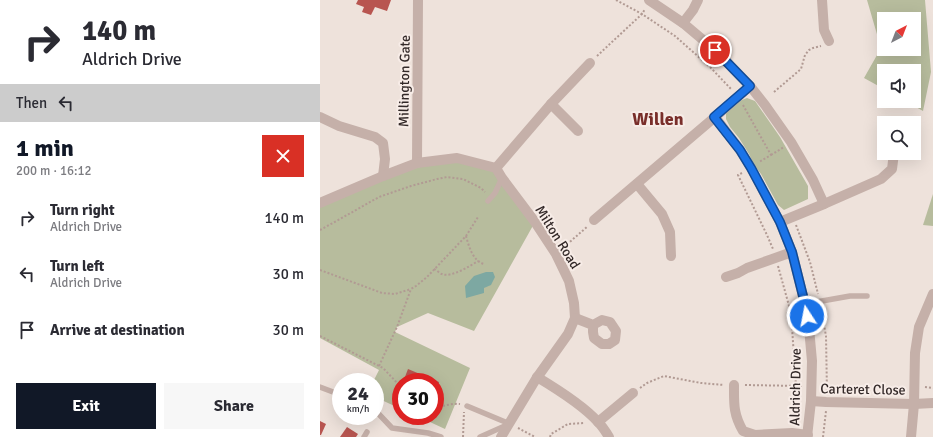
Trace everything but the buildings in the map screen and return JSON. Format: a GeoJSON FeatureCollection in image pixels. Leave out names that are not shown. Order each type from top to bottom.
{"type":"FeatureCollection","features":[{"type":"Feature","properties":{"kind":"street","name":"Millington Gate"},"geometry":{"type":"LineString","coordinates":[[417,163],[418,0]]}},
{"type":"Feature","properties":{"kind":"street"},"geometry":{"type":"LineString","coordinates":[[650,0],[683,23],[715,50],[750,86],[791,142],[814,180],[824,204]]}},
{"type":"Feature","properties":{"kind":"street"},"geometry":{"type":"LineString","coordinates":[[683,23],[698,0]]}},
{"type":"Feature","properties":{"kind":"street"},"geometry":{"type":"LineString","coordinates":[[822,0],[824,30],[829,40]]}},
{"type":"Feature","properties":{"kind":"street"},"geometry":{"type":"LineString","coordinates":[[320,203],[417,163],[457,158],[496,168],[551,104],[590,63]]}},
{"type":"Feature","properties":{"kind":"street"},"geometry":{"type":"LineString","coordinates":[[594,220],[750,86]]}},
{"type":"Feature","properties":{"kind":"street"},"geometry":{"type":"LineString","coordinates":[[551,104],[578,131]]}},
{"type":"Feature","properties":{"kind":"street"},"geometry":{"type":"LineString","coordinates":[[320,116],[339,126],[375,137],[383,143],[385,159],[383,176]]}},
{"type":"Feature","properties":{"kind":"street","name":"Aldrich Drive"},"geometry":{"type":"LineString","coordinates":[[714,117],[740,150],[751,168],[780,222],[792,252],[805,304],[812,361],[811,401],[807,436]]}},
{"type":"Feature","properties":{"kind":"street"},"geometry":{"type":"LineString","coordinates":[[780,222],[881,179],[892,169],[893,160]]}},
{"type":"Feature","properties":{"kind":"street","name":"Milton Road"},"geometry":{"type":"LineString","coordinates":[[496,168],[556,254],[569,282],[574,303],[575,318]]}},
{"type":"Feature","properties":{"kind":"street"},"geometry":{"type":"LineString","coordinates":[[636,184],[662,214],[670,232],[671,256]]}},
{"type":"Feature","properties":{"kind":"street"},"geometry":{"type":"LineString","coordinates":[[726,277],[792,252]]}},
{"type":"Feature","properties":{"kind":"street","name":"Carteret Close"},"geometry":{"type":"LineString","coordinates":[[911,437],[914,404],[915,353],[919,327],[933,294]]}},
{"type":"Feature","properties":{"kind":"street"},"geometry":{"type":"LineString","coordinates":[[501,437],[537,377],[568,334],[575,318],[593,325]]}},
{"type":"Feature","properties":{"kind":"street"},"geometry":{"type":"LineString","coordinates":[[537,377],[589,413],[609,437]]}},
{"type":"Feature","properties":{"kind":"street"},"geometry":{"type":"LineString","coordinates":[[734,385],[734,405],[737,421],[743,431],[756,435],[792,433],[807,436]]}},
{"type":"Feature","properties":{"kind":"street"},"geometry":{"type":"LineString","coordinates":[[598,422],[633,393]]}},
{"type":"Feature","properties":{"kind":"street","name":"Carteret Close"},"geometry":{"type":"LineString","coordinates":[[811,401],[914,404],[933,403]]}},
{"type":"Feature","properties":{"kind":"lane"},"geometry":{"type":"LineString","coordinates":[[488,201],[495,193],[502,178]]}},
{"type":"Feature","properties":{"kind":"lane"},"geometry":{"type":"LineString","coordinates":[[805,304],[850,296],[867,296]]}},
{"type":"Feature","properties":{"kind":"lane"},"geometry":{"type":"LineString","coordinates":[[320,387],[332,392]]}},
{"type":"Feature","properties":{"kind":"lane"},"geometry":{"type":"LineString","coordinates":[[467,406],[510,424]]}},
{"type":"Feature","properties":{"kind":"lane"},"geometry":{"type":"LineString","coordinates":[[384,420],[392,428],[441,437]]}},
{"type":"Feature","properties":{"kind":"lane"},"geometry":{"type":"LineString","coordinates":[[480,437],[510,424]]}},
{"type":"Feature","properties":{"kind":"path"},"geometry":{"type":"LineString","coordinates":[[616,0],[642,14],[675,36],[710,67],[738,96],[771,155]]}},
{"type":"Feature","properties":{"kind":"path"},"geometry":{"type":"LineString","coordinates":[[590,63],[642,14],[650,0]]}},
{"type":"Feature","properties":{"kind":"path"},"geometry":{"type":"LineString","coordinates":[[774,92],[801,69],[805,55],[809,50],[821,47],[829,40]]}},
{"type":"Feature","properties":{"kind":"path"},"geometry":{"type":"LineString","coordinates":[[791,142],[738,175],[767,234],[776,257],[791,313],[796,386],[792,433]]}},
{"type":"Feature","properties":{"kind":"path"},"geometry":{"type":"LineString","coordinates":[[320,230],[380,197],[411,186],[447,177],[463,179],[481,188],[487,194],[495,193]]}},
{"type":"Feature","properties":{"kind":"path"},"geometry":{"type":"LineString","coordinates":[[320,270],[382,294],[395,294],[411,289],[422,282],[466,236],[478,217]]}},
{"type":"Feature","properties":{"kind":"path"},"geometry":{"type":"LineString","coordinates":[[556,254],[594,220]]}},
{"type":"Feature","properties":{"kind":"path"},"geometry":{"type":"LineString","coordinates":[[466,236],[468,244],[478,262],[484,264]]}},
{"type":"Feature","properties":{"kind":"path"},"geometry":{"type":"LineString","coordinates":[[434,269],[442,274],[448,275],[478,262]]}},
{"type":"Feature","properties":{"kind":"path"},"geometry":{"type":"LineString","coordinates":[[379,366],[395,332],[411,289]]}},
{"type":"Feature","properties":{"kind":"path"},"geometry":{"type":"LineString","coordinates":[[320,336],[383,368],[392,378]]}},
{"type":"Feature","properties":{"kind":"path"},"geometry":{"type":"LineString","coordinates":[[633,393],[647,383],[664,376],[701,383],[734,385],[933,388]]}},
{"type":"Feature","properties":{"kind":"path"},"geometry":{"type":"LineString","coordinates":[[444,405],[464,405],[463,437]]}},
{"type":"Feature","properties":{"kind":"path"},"geometry":{"type":"LineString","coordinates":[[550,437],[551,434],[568,424],[598,422]]}},
{"type":"Feature","properties":{"kind":"path"},"geometry":{"type":"LineString","coordinates":[[510,424],[535,437]]}},
{"type":"Feature","properties":{"kind":"green space"},"geometry":{"type":"Polygon","coordinates":[[[867,0],[925,0],[931,72],[923,111],[918,108],[921,108],[921,64],[877,64],[877,85],[864,78],[877,55],[921,56],[921,12],[877,12],[877,34],[867,0]]]}},
{"type":"Feature","properties":{"kind":"green space"},"geometry":{"type":"Polygon","coordinates":[[[747,98],[755,101],[780,137],[808,186],[808,199],[784,210],[778,205],[749,154],[730,127],[726,119],[726,113],[737,102],[747,98]]]}},
{"type":"Feature","properties":{"kind":"green space"},"geometry":{"type":"Polygon","coordinates":[[[457,158],[496,168],[535,222],[474,331],[428,313],[397,327],[395,332],[470,368],[445,429],[436,425],[444,425],[444,373],[392,373],[392,405],[384,401],[384,373],[378,373],[379,370],[320,338],[320,203],[383,176],[457,158]]]}},
{"type":"Feature","properties":{"kind":"green space"},"geometry":{"type":"Polygon","coordinates":[[[933,194],[933,226],[923,225],[933,194]]]}},
{"type":"Feature","properties":{"kind":"water"},"geometry":{"type":"Polygon","coordinates":[[[486,272],[493,272],[495,277],[491,285],[484,288],[484,293],[466,298],[465,286],[474,276],[486,272]]]}},
{"type":"Feature","properties":{"kind":"district","name":"Willen"},"geometry":{"type":"Point","coordinates":[658,119]}},
{"type":"Feature","properties":{"kind":"route"},"geometry":{"type":"LineString","coordinates":[[715,50],[750,86],[714,117],[740,150],[780,222],[792,252],[807,316]]}}]}
